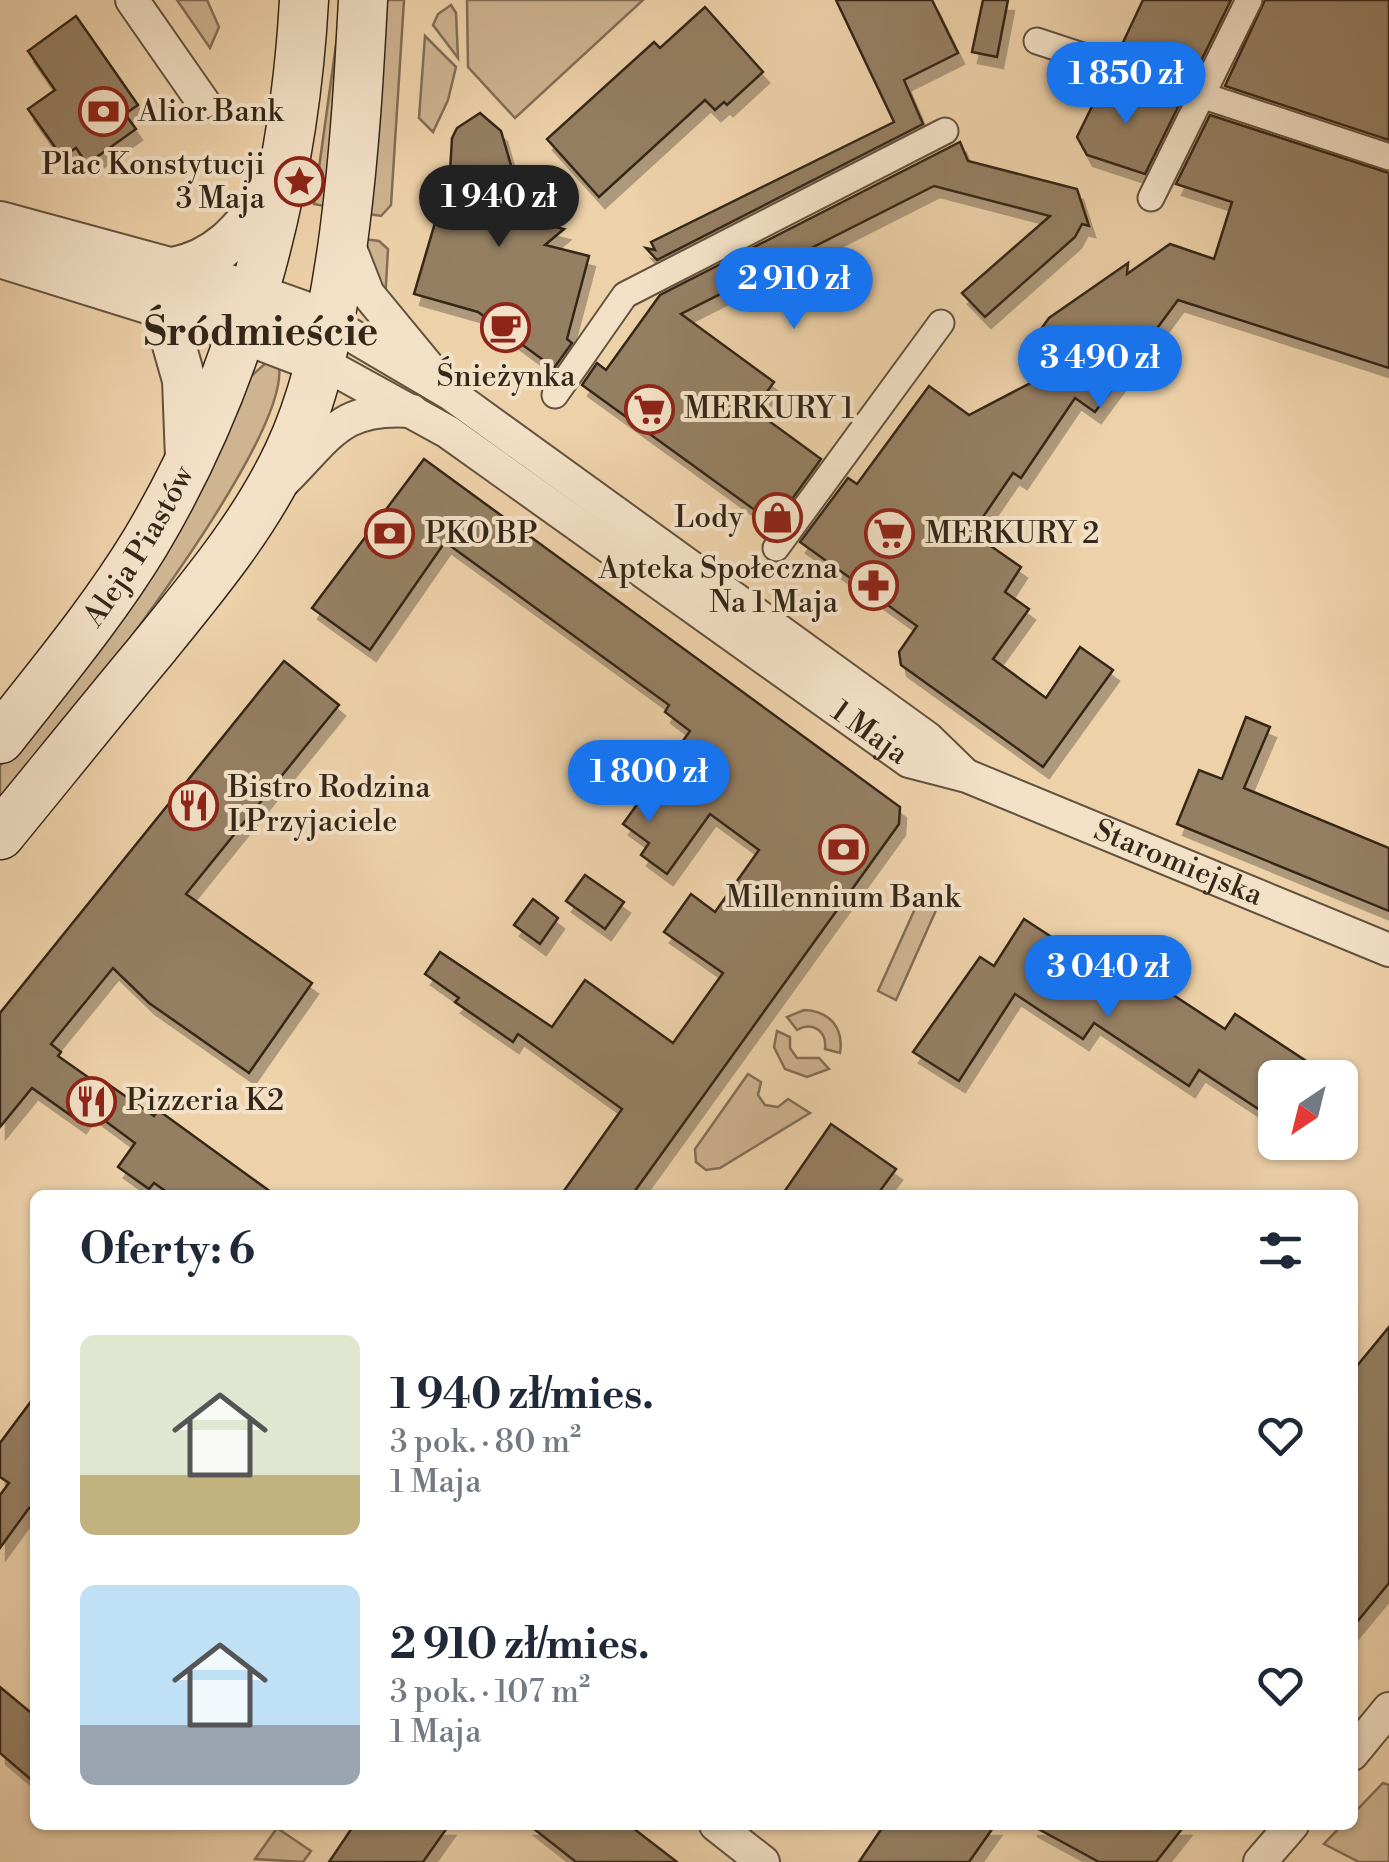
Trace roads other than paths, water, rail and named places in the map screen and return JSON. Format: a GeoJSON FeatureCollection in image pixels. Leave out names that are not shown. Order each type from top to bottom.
{"type":"FeatureCollection","features":[{"type":"Feature","properties":{"kind":"main road","name":"Aleja Piastów"},"geometry":{"type":"LineString","coordinates":[[0,739],[129,568],[187,459],[248,312],[268,245],[294,103],[304,0]]}},
{"type":"Feature","properties":{"kind":"main road"},"geometry":{"type":"LineString","coordinates":[[0,835],[206,584],[260,505],[294,440],[324,341],[342,218],[363,0]]}},
{"type":"Feature","properties":{"kind":"street"},"geometry":{"type":"LineString","coordinates":[[132,0],[203,102]]}},
{"type":"Feature","properties":{"kind":"street"},"geometry":{"type":"LineString","coordinates":[[1152,198],[1248,0]]}},
{"type":"Feature","properties":{"kind":"street"},"geometry":{"type":"LineString","coordinates":[[1037,41],[1389,156]]}},
{"type":"Feature","properties":{"kind":"street"},"geometry":{"type":"LineString","coordinates":[[555,394],[624,295],[944,131]]}},
{"type":"Feature","properties":{"kind":"street"},"geometry":{"type":"LineString","coordinates":[[0,256],[168,288],[229,244],[278,184]]}},
{"type":"Feature","properties":{"kind":"street","name":"1 Maja"},"geometry":{"type":"LineString","coordinates":[[342,218],[354,265],[368,294],[451,394]]}},
{"type":"Feature","properties":{"kind":"street"},"geometry":{"type":"LineString","coordinates":[[0,223],[168,288]]}},
{"type":"Feature","properties":{"kind":"street"},"geometry":{"type":"LineString","coordinates":[[168,288],[184,380],[187,459]]}},
{"type":"Feature","properties":{"kind":"street","name":"1 Maja"},"geometry":{"type":"LineString","coordinates":[[168,288],[248,312],[451,394],[927,738],[967,776]]}},
{"type":"Feature","properties":{"kind":"street"},"geometry":{"type":"LineString","coordinates":[[776,548],[941,323]]}},
{"type":"Feature","properties":{"kind":"street","name":"1 Maja"},"geometry":{"type":"LineString","coordinates":[[324,341],[876,742],[909,761],[967,776]]}},
{"type":"Feature","properties":{"kind":"street"},"geometry":{"type":"LineString","coordinates":[[260,505],[354,416],[375,408],[417,411]]}},
{"type":"Feature","properties":{"kind":"street","name":"Staromiejska"},"geometry":{"type":"LineString","coordinates":[[967,776],[1389,950]]}},
{"type":"Feature","properties":{"kind":"street"},"geometry":{"type":"LineString","coordinates":[[1358,1747],[1389,1709]]}},
{"type":"Feature","properties":{"kind":"street"},"geometry":{"type":"LineString","coordinates":[[722,1830],[763,1862]]}},
{"type":"Feature","properties":{"kind":"street"},"geometry":{"type":"LineString","coordinates":[[1260,1862],[1288,1830]]}},
{"type":"Feature","properties":{"kind":"place","name":"Alior Bank"},"geometry":{"type":"Point","coordinates":[103,112]}},
{"type":"Feature","properties":{"kind":"place","name":"Plac Konstytucji 3 Maja"},"geometry":{"type":"Point","coordinates":[300,182]}},
{"type":"Feature","properties":{"kind":"place","name":"Śnieżynka"},"geometry":{"type":"Point","coordinates":[506,328]}},
{"type":"Feature","properties":{"kind":"place","name":"MERKURY 1"},"geometry":{"type":"Point","coordinates":[649,409]}},
{"type":"Feature","properties":{"kind":"place","name":"Lody"},"geometry":{"type":"Point","coordinates":[778,518]}},
{"type":"Feature","properties":{"kind":"place","name":"PKO BP"},"geometry":{"type":"Point","coordinates":[390,534]}},
{"type":"Feature","properties":{"kind":"place","name":"MERKURY 2"},"geometry":{"type":"Point","coordinates":[890,534]}},
{"type":"Feature","properties":{"kind":"place","name":"Apteka Społeczna Na 1 Maja"},"geometry":{"type":"Point","coordinates":[873,586]}},
{"type":"Feature","properties":{"kind":"place","name":"Bistro Rodzina I Przyjaciele"},"geometry":{"type":"Point","coordinates":[193,805]}},
{"type":"Feature","properties":{"kind":"place","name":"Millennium Bank"},"geometry":{"type":"Point","coordinates":[843,849]}},
{"type":"Feature","properties":{"kind":"place","name":"Pizzeria K2"},"geometry":{"type":"Point","coordinates":[91,1101]}},
{"type":"Feature","properties":{"kind":"district","name":"Śródmieście"},"geometry":{"type":"Point","coordinates":[261,333]}}]}
